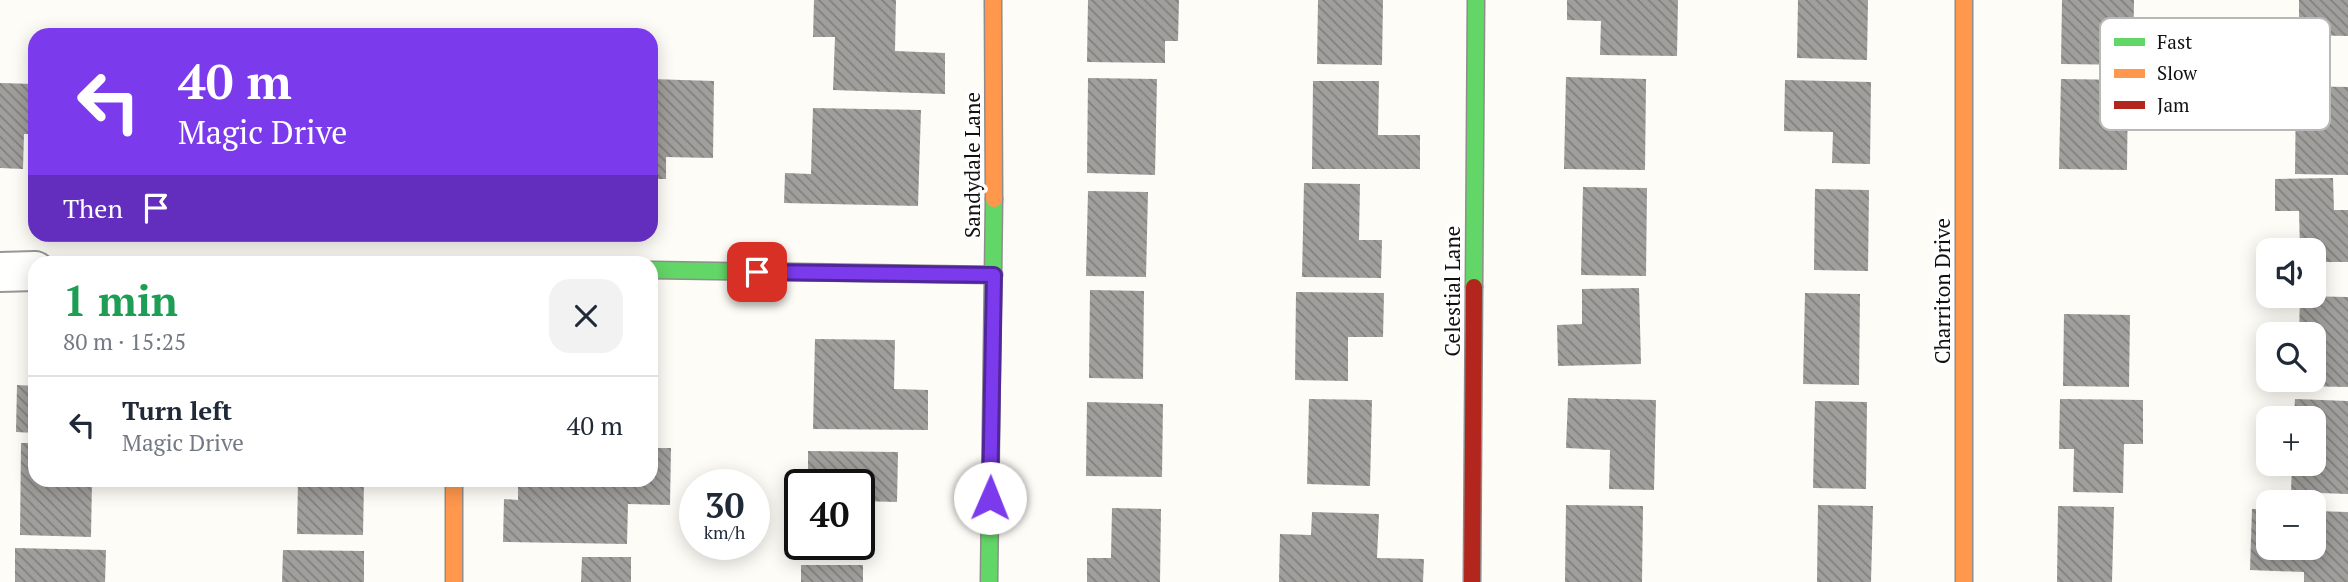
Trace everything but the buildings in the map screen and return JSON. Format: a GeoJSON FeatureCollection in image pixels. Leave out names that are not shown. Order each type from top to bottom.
{"type":"FeatureCollection","features":[{"type":"Feature","properties":{"kind":"street","name":"Sandydale Lane"},"geometry":{"type":"LineString","coordinates":[[989,582],[994,275],[993,0]]}},
{"type":"Feature","properties":{"kind":"street","name":"Celestial Lane"},"geometry":{"type":"LineString","coordinates":[[1472,582],[1476,0]]}},
{"type":"Feature","properties":{"kind":"street","name":"Charriton Drive"},"geometry":{"type":"LineString","coordinates":[[1964,0],[1964,582]]}},
{"type":"Feature","properties":{"kind":"street"},"geometry":{"type":"LineString","coordinates":[[658,270],[994,275]]}},
{"type":"Feature","properties":{"kind":"street"},"geometry":{"type":"LineString","coordinates":[[0,272],[28,271]]}},
{"type":"Feature","properties":{"kind":"street"},"geometry":{"type":"LineString","coordinates":[[454,487],[454,582]]}},
{"type":"Feature","properties":{"kind":"traffic: fast"},"geometry":{"type":"LineString","coordinates":[[1474,287],[1476,0]]}},
{"type":"Feature","properties":{"kind":"traffic: fast"},"geometry":{"type":"LineString","coordinates":[[989,582],[994,199]]}},
{"type":"Feature","properties":{"kind":"traffic: fast"},"geometry":{"type":"LineString","coordinates":[[658,270],[994,275]]}},
{"type":"Feature","properties":{"kind":"traffic: slow"},"geometry":{"type":"LineString","coordinates":[[993,0],[994,199]]}},
{"type":"Feature","properties":{"kind":"traffic: slow"},"geometry":{"type":"LineString","coordinates":[[1964,0],[1964,582]]}},
{"type":"Feature","properties":{"kind":"traffic: slow"},"geometry":{"type":"LineString","coordinates":[[454,487],[454,582]]}},
{"type":"Feature","properties":{"kind":"traffic: jam"},"geometry":{"type":"LineString","coordinates":[[1472,582],[1474,287]]}},
{"type":"Feature","properties":{"kind":"route"},"geometry":{"type":"LineString","coordinates":[[757,272],[994,275],[990,498]]}}]}
